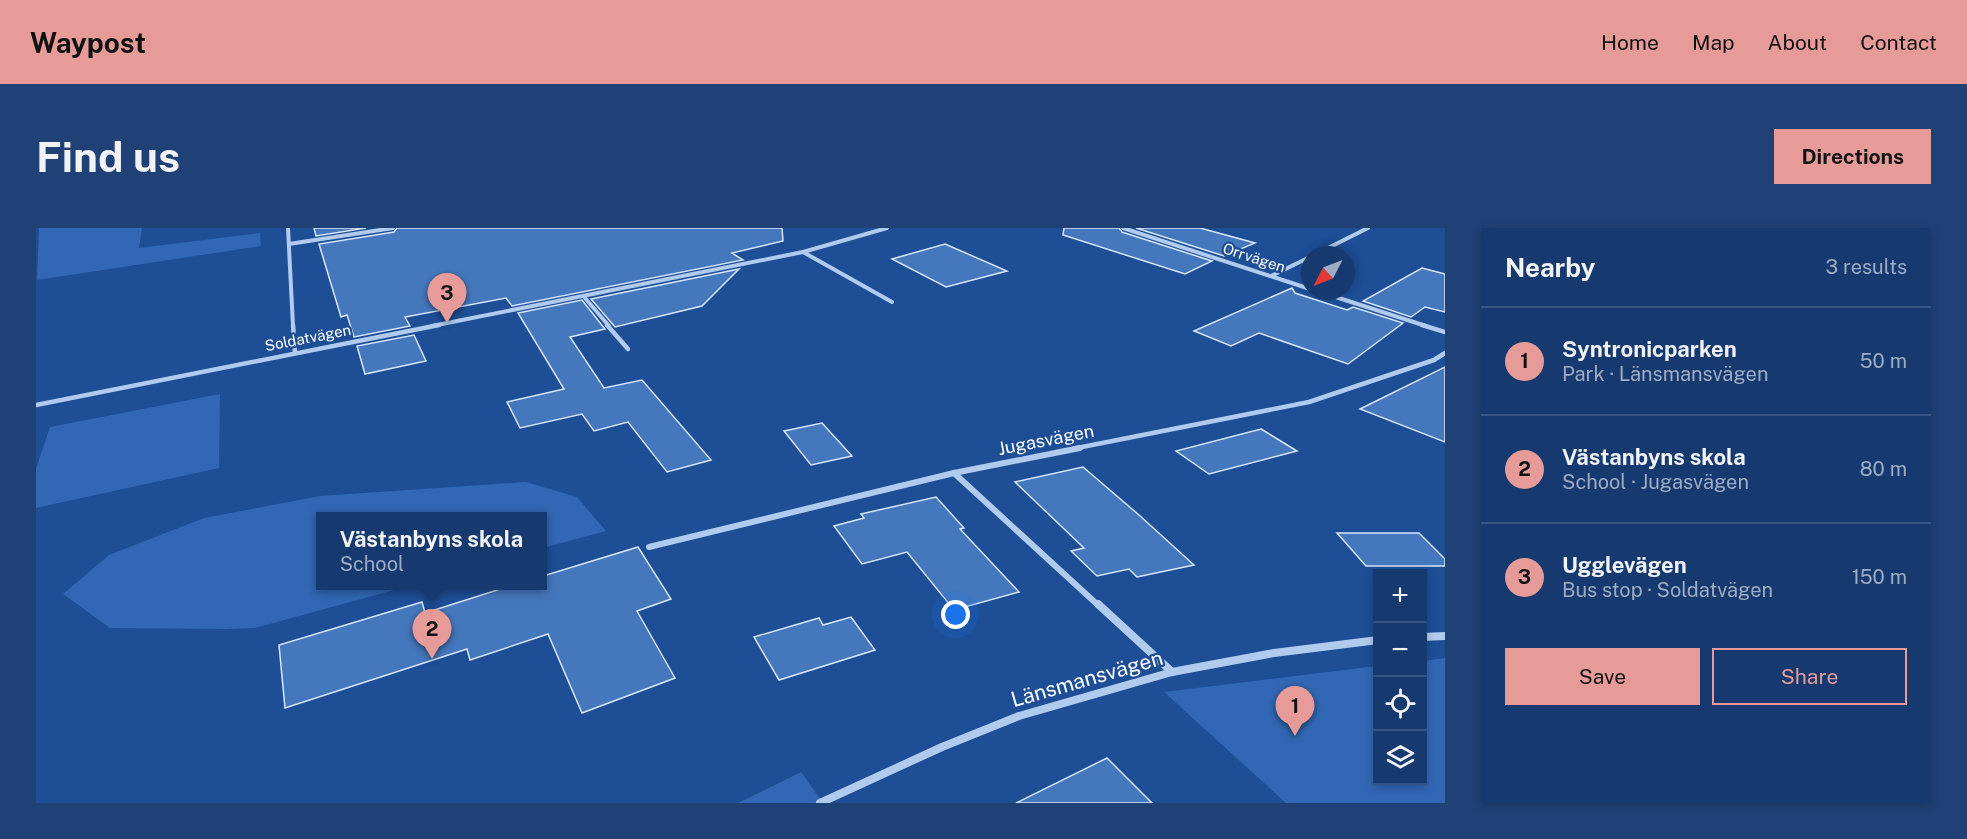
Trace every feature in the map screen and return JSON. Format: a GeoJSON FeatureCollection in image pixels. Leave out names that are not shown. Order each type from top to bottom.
{"type":"FeatureCollection","features":[{"type":"Feature","properties":{"kind":"street"},"geometry":{"type":"LineString","coordinates":[[288,228],[296,353]]}},
{"type":"Feature","properties":{"kind":"street"},"geometry":{"type":"LineString","coordinates":[[289,244],[393,228]]}},
{"type":"Feature","properties":{"kind":"street","name":"Soldatvägen"},"geometry":{"type":"LineString","coordinates":[[36,405],[585,298],[803,252],[887,228]]}},
{"type":"Feature","properties":{"kind":"street","name":"Orrvägen"},"geometry":{"type":"LineString","coordinates":[[1123,228],[1301,286]]}},
{"type":"Feature","properties":{"kind":"street"},"geometry":{"type":"LineString","coordinates":[[1332,246],[1368,228]]}},
{"type":"Feature","properties":{"kind":"street"},"geometry":{"type":"LineString","coordinates":[[803,252],[892,302]]}},
{"type":"Feature","properties":{"kind":"street"},"geometry":{"type":"LineString","coordinates":[[1271,276],[1301,261]]}},
{"type":"Feature","properties":{"kind":"street"},"geometry":{"type":"LineString","coordinates":[[585,298],[628,349]]}},
{"type":"Feature","properties":{"kind":"street"},"geometry":{"type":"LineString","coordinates":[[1345,300],[1445,332]]}},
{"type":"Feature","properties":{"kind":"street","name":"Jugasvägen"},"geometry":{"type":"LineString","coordinates":[[649,548],[954,473],[1309,402],[1434,360],[1445,353]]}},
{"type":"Feature","properties":{"kind":"street"},"geometry":{"type":"LineString","coordinates":[[954,473],[1172,672]]}},
{"type":"Feature","properties":{"kind":"street"},"geometry":{"type":"LineString","coordinates":[[1427,637],[1445,636]]}},
{"type":"Feature","properties":{"kind":"street","name":"Länsmansvägen"},"geometry":{"type":"LineString","coordinates":[[820,803],[942,747],[1019,716],[1172,672],[1274,653],[1373,641]]}},
{"type":"Feature","properties":{"kind":"shaded area"},"geometry":{"type":"Polygon","coordinates":[[[39,228],[142,228],[139,248],[260,233],[261,246],[37,280],[39,228]]]}},
{"type":"Feature","properties":{"kind":"shaded area"},"geometry":{"type":"Polygon","coordinates":[[[220,394],[219,468],[36,508],[36,469],[50,427],[220,394]]]}},
{"type":"Feature","properties":{"kind":"shaded area"},"geometry":{"type":"Polygon","coordinates":[[[526,482],[577,497],[606,531],[547,547],[547,512],[316,512],[316,590],[394,590],[255,628],[110,628],[63,594],[109,555],[204,518],[320,496],[526,482]]]}},
{"type":"Feature","properties":{"kind":"shaded area"},"geometry":{"type":"Polygon","coordinates":[[[1445,658],[1445,803],[1286,803],[1164,692],[1373,666],[1373,785],[1427,785],[1427,660],[1445,658]]]}},
{"type":"Feature","properties":{"kind":"shaded area"},"geometry":{"type":"Polygon","coordinates":[[[801,772],[823,803],[738,803],[801,772]]]}},
{"type":"Feature","properties":{"kind":"building"},"geometry":{"type":"Polygon","coordinates":[[[314,228],[366,228],[316,236],[314,228]]]}},
{"type":"Feature","properties":{"kind":"building"},"geometry":{"type":"Polygon","coordinates":[[[397,228],[782,228],[783,241],[732,253],[743,260],[512,306],[506,298],[405,317],[410,326],[354,337],[347,315],[341,317],[319,244],[394,232],[397,228]]]}},
{"type":"Feature","properties":{"kind":"building"},"geometry":{"type":"Polygon","coordinates":[[[1064,228],[1119,228],[1122,232],[1212,261],[1185,274],[1063,235],[1064,228]]]}},
{"type":"Feature","properties":{"kind":"building"},"geometry":{"type":"Polygon","coordinates":[[[1136,228],[1200,228],[1255,243],[1224,256],[1136,228]]]}},
{"type":"Feature","properties":{"kind":"building"},"geometry":{"type":"Polygon","coordinates":[[[945,244],[1007,271],[946,287],[892,259],[945,244]]]}},
{"type":"Feature","properties":{"kind":"building"},"geometry":{"type":"Polygon","coordinates":[[[1422,268],[1445,274],[1445,312],[1425,307],[1411,317],[1363,301],[1422,268]]]}},
{"type":"Feature","properties":{"kind":"building"},"geometry":{"type":"Polygon","coordinates":[[[739,269],[702,306],[615,327],[591,299],[739,269]]]}},
{"type":"Feature","properties":{"kind":"building"},"geometry":{"type":"Polygon","coordinates":[[[1292,288],[1295,293],[1301,295],[1301,300],[1316,300],[1347,310],[1353,307],[1403,323],[1348,364],[1259,333],[1231,346],[1194,331],[1292,288]]]}},
{"type":"Feature","properties":{"kind":"building"},"geometry":{"type":"Polygon","coordinates":[[[582,300],[605,329],[570,337],[604,388],[642,380],[711,460],[667,472],[628,422],[594,431],[582,414],[520,428],[507,402],[564,389],[518,313],[582,300]]]}},
{"type":"Feature","properties":{"kind":"building"},"geometry":{"type":"Polygon","coordinates":[[[414,335],[426,361],[365,374],[357,346],[414,335]]]}},
{"type":"Feature","properties":{"kind":"building"},"geometry":{"type":"Polygon","coordinates":[[[1445,367],[1445,442],[1360,409],[1445,367]]]}},
{"type":"Feature","properties":{"kind":"building"},"geometry":{"type":"Polygon","coordinates":[[[822,423],[852,456],[811,465],[784,431],[822,423]]]}},
{"type":"Feature","properties":{"kind":"building"},"geometry":{"type":"Polygon","coordinates":[[[1261,429],[1297,451],[1209,474],[1176,451],[1261,429]]]}},
{"type":"Feature","properties":{"kind":"building"},"geometry":{"type":"Polygon","coordinates":[[[1083,467],[1194,565],[1137,577],[1129,569],[1097,576],[1071,551],[1084,548],[1015,482],[1083,467]]]}},
{"type":"Feature","properties":{"kind":"building"},"geometry":{"type":"Polygon","coordinates":[[[936,497],[964,528],[960,529],[1019,592],[954,610],[907,552],[862,564],[834,526],[864,518],[861,514],[936,497]]]}},
{"type":"Feature","properties":{"kind":"building"},"geometry":{"type":"Polygon","coordinates":[[[1337,533],[1419,533],[1445,559],[1445,566],[1366,566],[1337,533]]]}},
{"type":"Feature","properties":{"kind":"building"},"geometry":{"type":"Polygon","coordinates":[[[638,547],[671,599],[637,611],[675,678],[582,713],[548,634],[470,660],[467,649],[285,708],[279,645],[422,602],[425,613],[497,590],[547,590],[547,575],[638,547]]]}},
{"type":"Feature","properties":{"kind":"building"},"geometry":{"type":"Polygon","coordinates":[[[851,617],[875,650],[779,680],[754,637],[819,618],[823,625],[851,617]]]}},
{"type":"Feature","properties":{"kind":"building"},"geometry":{"type":"Polygon","coordinates":[[[1107,758],[1152,803],[1016,803],[1107,758]]]}},
{"type":"Feature","properties":{"kind":"place","name":"Ugglevägen"},"geometry":{"type":"Point","coordinates":[447,323]}},
{"type":"Feature","properties":{"kind":"place","name":"Västanbyns skola"},"geometry":{"type":"Point","coordinates":[432,659]}},
{"type":"Feature","properties":{"kind":"place","name":"Syntronicparken"},"geometry":{"type":"Point","coordinates":[1295,736]}}]}
